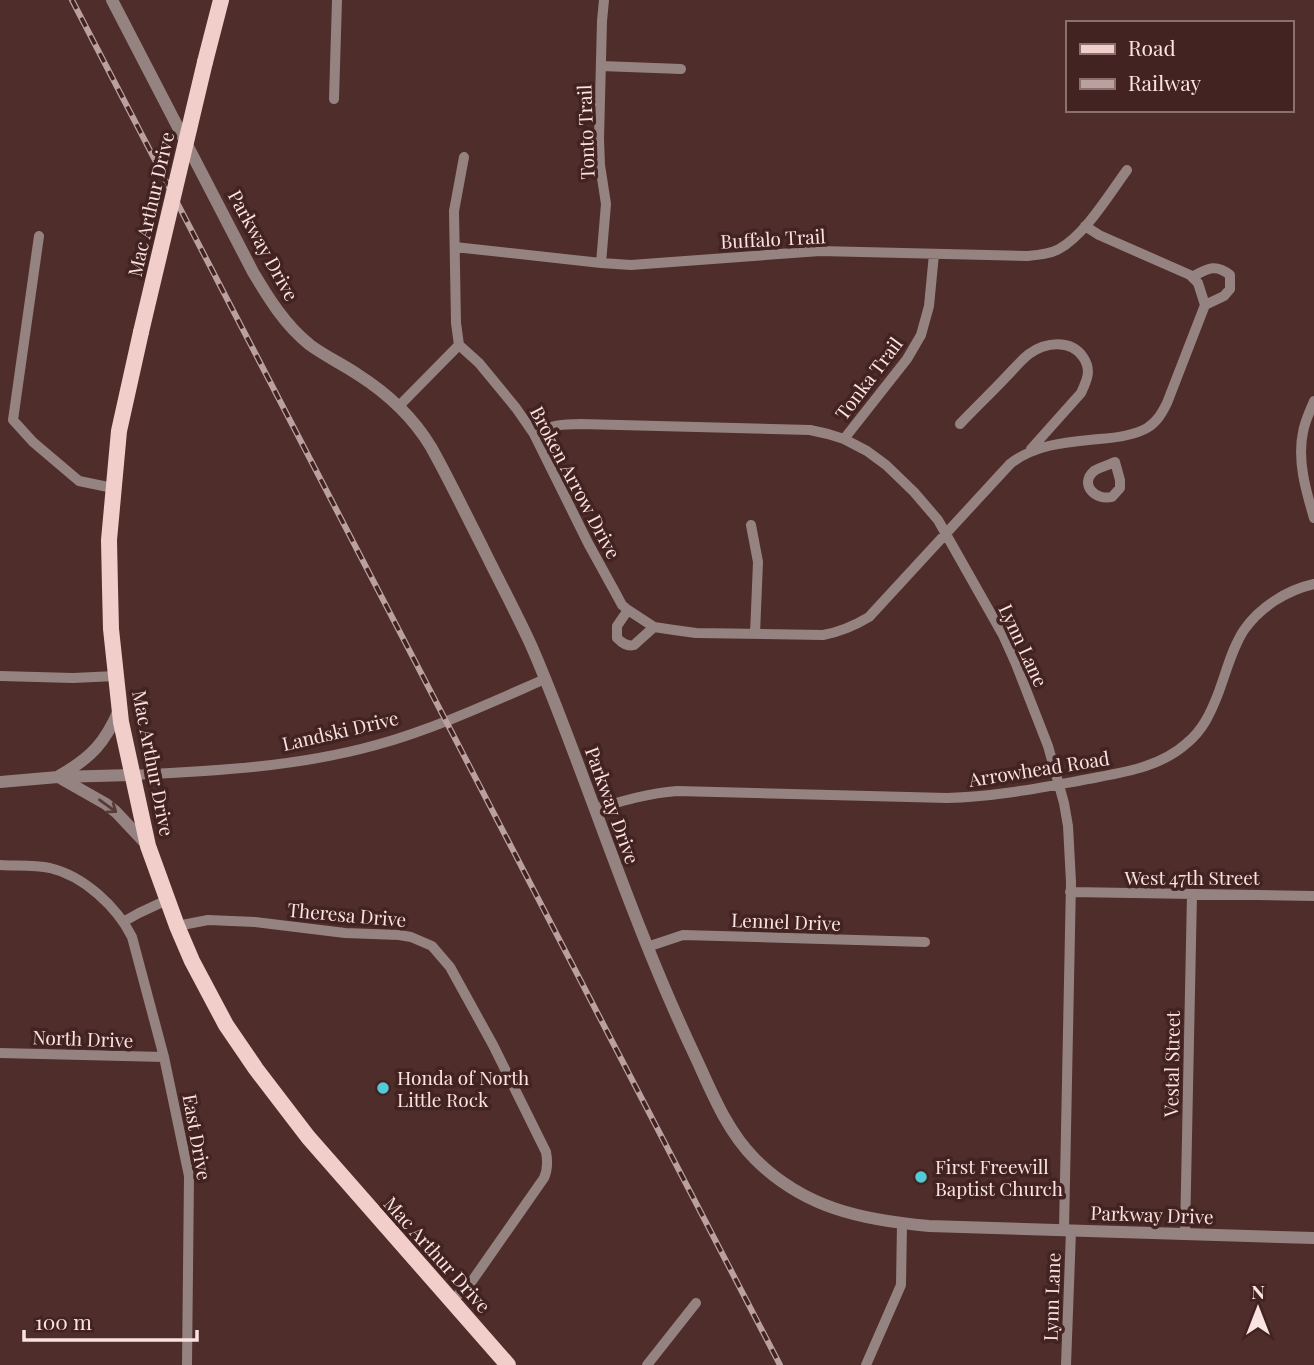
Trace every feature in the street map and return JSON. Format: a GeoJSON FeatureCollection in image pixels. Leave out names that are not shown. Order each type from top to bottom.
{"type":"FeatureCollection","features":[{"type":"Feature","properties":{"kind":"main road","name":"Mac Arthur Drive"},"geometry":{"type":"LineString","coordinates":[[220,0],[119,431],[109,540],[111,629],[125,744],[148,846],[167,900],[208,992],[226,1025],[260,1076],[308,1137],[508,1365]]}},
{"type":"Feature","properties":{"kind":"street","name":"Parkway Drive"},"geometry":{"type":"LineString","coordinates":[[112,0],[253,272],[276,310],[311,346],[371,383],[399,406],[429,445],[456,493],[545,679],[669,1000],[716,1101],[729,1125],[755,1159],[776,1178],[821,1205],[859,1217],[902,1224],[1314,1238]]}},
{"type":"Feature","properties":{"kind":"street"},"geometry":{"type":"LineString","coordinates":[[334,99],[337,0]]}},
{"type":"Feature","properties":{"kind":"street","name":"Tonto Trail"},"geometry":{"type":"LineString","coordinates":[[601,264],[606,204],[599,152],[604,0]]}},
{"type":"Feature","properties":{"kind":"street"},"geometry":{"type":"LineString","coordinates":[[601,66],[681,69]]}},
{"type":"Feature","properties":{"kind":"street"},"geometry":{"type":"LineString","coordinates":[[399,406],[459,345],[456,323],[454,211],[464,157]]}},
{"type":"Feature","properties":{"kind":"street","name":"Buffalo Trail"},"geometry":{"type":"LineString","coordinates":[[454,247],[601,264],[653,265],[820,251],[1040,255],[1058,250],[1086,226],[1127,170]]}},
{"type":"Feature","properties":{"kind":"street"},"geometry":{"type":"LineString","coordinates":[[1029,451],[1052,445],[1114,438],[1139,432],[1154,423],[1162,414],[1205,306],[1198,283],[1192,277],[1099,235],[1086,226]]}},
{"type":"Feature","properties":{"kind":"street"},"geometry":{"type":"LineString","coordinates":[[39,236],[13,420],[33,442],[79,481],[113,488]]}},
{"type":"Feature","properties":{"kind":"street","name":"Tonka Trail"},"geometry":{"type":"LineString","coordinates":[[844,439],[907,359],[921,335],[929,306],[934,254]]}},
{"type":"Feature","properties":{"kind":"street"},"geometry":{"type":"LineString","coordinates":[[1192,277],[1210,268],[1217,268],[1230,275],[1231,286],[1228,292],[1205,306]]}},
{"type":"Feature","properties":{"kind":"street","name":"Broken Arrow Drive"},"geometry":{"type":"LineString","coordinates":[[459,345],[480,363],[534,434],[622,605],[654,627],[696,632],[822,635],[856,625],[869,617],[1010,464],[1029,451],[1081,393],[1087,382],[1087,363],[1080,353],[1063,344],[1048,345],[1029,354],[960,424]]}},
{"type":"Feature","properties":{"kind":"street"},"geometry":{"type":"LineString","coordinates":[[1314,401],[1303,429],[1301,454],[1314,518]]}},
{"type":"Feature","properties":{"kind":"street","name":"Lynn Lane"},"geometry":{"type":"LineString","coordinates":[[534,434],[544,428],[565,424],[792,429],[828,434],[867,451],[886,465],[938,520],[1003,635],[1016,664],[1048,746],[1060,785],[1068,826],[1070,892],[1066,1365]]}},
{"type":"Feature","properties":{"kind":"street"},"geometry":{"type":"LineString","coordinates":[[1114,438],[1115,462]]}},
{"type":"Feature","properties":{"kind":"street"},"geometry":{"type":"LineString","coordinates":[[751,525],[758,562],[755,634]]}},
{"type":"Feature","properties":{"kind":"street","name":"Arrowhead Road"},"geometry":{"type":"LineString","coordinates":[[595,809],[629,799],[677,791],[979,797],[1060,785],[1141,768],[1163,760],[1195,735],[1210,714],[1244,630],[1259,613],[1292,591],[1314,584]]}},
{"type":"Feature","properties":{"kind":"street"},"geometry":{"type":"LineString","coordinates":[[628,610],[617,626],[617,638],[621,642],[634,645],[654,627]]}},
{"type":"Feature","properties":{"kind":"street"},"geometry":{"type":"LineString","coordinates":[[0,676],[116,676]]}},
{"type":"Feature","properties":{"kind":"street","name":"Landski Drive"},"geometry":{"type":"LineString","coordinates":[[132,775],[267,765],[344,754],[408,735],[545,679]]}},
{"type":"Feature","properties":{"kind":"street"},"geometry":{"type":"LineString","coordinates":[[58,777],[96,751],[120,708]]}},
{"type":"Feature","properties":{"kind":"street"},"geometry":{"type":"LineString","coordinates":[[0,782],[132,775]]}},
{"type":"Feature","properties":{"kind":"street"},"geometry":{"type":"LineString","coordinates":[[58,777],[106,804],[148,846]]}},
{"type":"Feature","properties":{"kind":"street","name":"East Drive"},"geometry":{"type":"LineString","coordinates":[[0,865],[39,867],[61,872],[84,884],[123,922],[132,937],[164,1057],[189,1176],[187,1365]]}},
{"type":"Feature","properties":{"kind":"street","name":"West 47th Street"},"geometry":{"type":"LineString","coordinates":[[1070,892],[1314,896]]}},
{"type":"Feature","properties":{"kind":"street","name":"Vestal Street"},"geometry":{"type":"LineString","coordinates":[[1185,1234],[1192,894]]}},
{"type":"Feature","properties":{"kind":"street"},"geometry":{"type":"LineString","coordinates":[[123,922],[167,900]]}},
{"type":"Feature","properties":{"kind":"street","name":"Theresa Drive"},"geometry":{"type":"LineString","coordinates":[[177,926],[198,921],[223,920],[411,937],[432,946],[450,967],[505,1069],[548,1160],[544,1178],[472,1281],[452,1301]]}},
{"type":"Feature","properties":{"kind":"street","name":"Lennel Drive"},"geometry":{"type":"LineString","coordinates":[[647,947],[683,935],[925,942]]}},
{"type":"Feature","properties":{"kind":"street","name":"North Drive"},"geometry":{"type":"LineString","coordinates":[[0,1053],[164,1057]]}},
{"type":"Feature","properties":{"kind":"street"},"geometry":{"type":"LineString","coordinates":[[866,1365],[901,1285],[902,1224]]}},
{"type":"Feature","properties":{"kind":"street"},"geometry":{"type":"LineString","coordinates":[[647,1365],[696,1303]]}},
{"type":"Feature","properties":{"kind":"railway"},"geometry":{"type":"LineString","coordinates":[[72,0],[780,1365]]}},
{"type":"Feature","properties":{"kind":"place","name":"Honda of North Little Rock"},"geometry":{"type":"Point","coordinates":[383,1088]}},
{"type":"Feature","properties":{"kind":"place","name":"First Freewill Baptist Church"},"geometry":{"type":"Point","coordinates":[921,1177]}}]}
